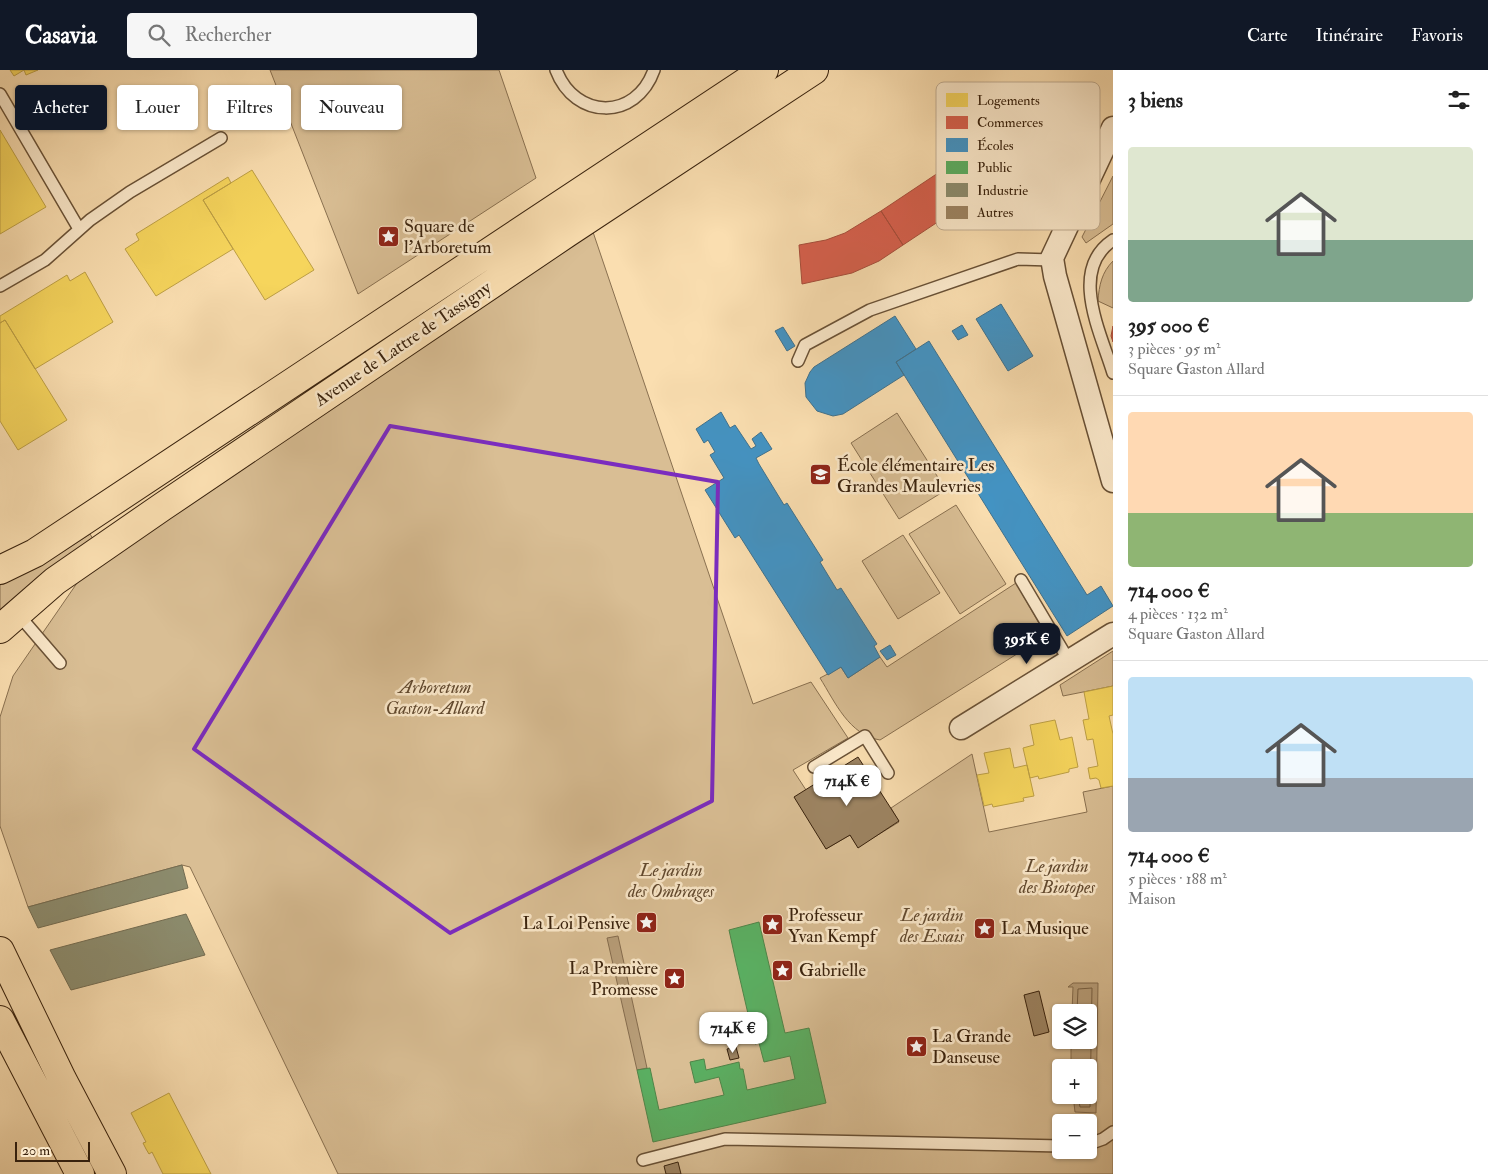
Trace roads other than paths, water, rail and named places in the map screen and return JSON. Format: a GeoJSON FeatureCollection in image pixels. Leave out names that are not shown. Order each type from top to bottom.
{"type":"FeatureCollection","features":[{"type":"Feature","properties":{"kind":"main road","name":"Avenue de Lattre de Tassigny"},"geometry":{"type":"LineString","coordinates":[[0,570],[35,553],[764,70]]}},
{"type":"Feature","properties":{"kind":"main road","name":"Avenue de Lattre de Tassigny"},"geometry":{"type":"LineString","coordinates":[[8,621],[55,580],[559,238],[814,70]]}},
{"type":"Feature","properties":{"kind":"main road"},"geometry":{"type":"LineString","coordinates":[[0,951],[62,1079],[112,1174]]}},
{"type":"Feature","properties":{"kind":"main road"},"geometry":{"type":"LineString","coordinates":[[0,1020],[80,1174]]}},
{"type":"Feature","properties":{"kind":"street"},"geometry":{"type":"LineString","coordinates":[[1100,160],[1113,128]]}},
{"type":"Feature","properties":{"kind":"street"},"geometry":{"type":"LineString","coordinates":[[1064,230],[1054,250],[1052,260],[1054,276],[1113,481]]}},
{"type":"Feature","properties":{"kind":"street"},"geometry":{"type":"LineString","coordinates":[[961,728],[1113,634]]}},
{"type":"Feature","properties":{"kind":"lane"},"geometry":{"type":"LineString","coordinates":[[556,70],[560,82],[571,96],[586,104],[602,108],[620,106],[635,99],[647,86],[654,70]]}},
{"type":"Feature","properties":{"kind":"lane"},"geometry":{"type":"LineString","coordinates":[[0,94],[80,229]]}},
{"type":"Feature","properties":{"kind":"lane"},"geometry":{"type":"LineString","coordinates":[[0,286],[45,260],[80,229],[130,192],[221,138]]}},
{"type":"Feature","properties":{"kind":"lane"},"geometry":{"type":"LineString","coordinates":[[1113,240],[1095,260],[1090,273],[1089,286],[1091,299],[1113,373]]}},
{"type":"Feature","properties":{"kind":"lane"},"geometry":{"type":"LineString","coordinates":[[798,361],[805,345],[870,310],[1018,259],[1052,260]]}},
{"type":"Feature","properties":{"kind":"lane"},"geometry":{"type":"LineString","coordinates":[[1021,580],[1069,661]]}},
{"type":"Feature","properties":{"kind":"lane"},"geometry":{"type":"LineString","coordinates":[[8,621],[60,663]]}},
{"type":"Feature","properties":{"kind":"lane"},"geometry":{"type":"LineString","coordinates":[[814,767],[865,736],[888,773]]}},
{"type":"Feature","properties":{"kind":"lane"},"geometry":{"type":"LineString","coordinates":[[1097,1142],[1103,1140],[1113,1132]]}},
{"type":"Feature","properties":{"kind":"lane"},"geometry":{"type":"LineString","coordinates":[[643,1160],[725,1139],[1052,1146]]}},
{"type":"Feature","properties":{"kind":"water"},"geometry":{"type":"Polygon","coordinates":[[[618,936],[647,1068],[637,1070],[607,938],[618,936]]]}},
{"type":"Feature","properties":{"kind":"water"},"geometry":{"type":"Polygon","coordinates":[[[1073,983],[1098,983],[1097,1048],[1097,1004],[1072,1004],[1073,987],[1068,987],[1073,983]]]}},
{"type":"Feature","properties":{"kind":"water"},"geometry":{"type":"Polygon","coordinates":[[[1071,1049],[1097,1049],[1097,1059],[1071,1059],[1071,1049]]]}},
{"type":"Feature","properties":{"kind":"water"},"geometry":{"type":"Polygon","coordinates":[[[1074,1104],[1096,1104],[1096,1113],[1075,1112],[1074,1104]]]}},
{"type":"Feature","properties":{"kind":"place","name":"Square de l'Arboretum"},"geometry":{"type":"Point","coordinates":[388,236]}},
{"type":"Feature","properties":{"kind":"place","name":"École élémentaire Les Grandes Maulevries"},"geometry":{"type":"Point","coordinates":[821,475]}},
{"type":"Feature","properties":{"kind":"place","name":"La Loi Pensive"},"geometry":{"type":"Point","coordinates":[646,923]}},
{"type":"Feature","properties":{"kind":"place","name":"Professeur Yvan Kempf"},"geometry":{"type":"Point","coordinates":[772,925]}},
{"type":"Feature","properties":{"kind":"place","name":"La Musique"},"geometry":{"type":"Point","coordinates":[985,928]}},
{"type":"Feature","properties":{"kind":"place","name":"Gabrielle"},"geometry":{"type":"Point","coordinates":[783,970]}},
{"type":"Feature","properties":{"kind":"place","name":"La Première Promesse"},"geometry":{"type":"Point","coordinates":[674,978]}},
{"type":"Feature","properties":{"kind":"place","name":"La Grande Danseuse"},"geometry":{"type":"Point","coordinates":[916,1046]}},
{"type":"Feature","properties":{"kind":"park label","name":"Arboretum Gaston-Allard"},"geometry":{"type":"Point","coordinates":[435,698]}},
{"type":"Feature","properties":{"kind":"park label","name":"Le jardin des Biotopes"},"geometry":{"type":"Point","coordinates":[1057,876]}},
{"type":"Feature","properties":{"kind":"park label","name":"Le jardin des Ombrages"},"geometry":{"type":"Point","coordinates":[671,880]}},
{"type":"Feature","properties":{"kind":"park label","name":"Le jardin des Essais"},"geometry":{"type":"Point","coordinates":[932,925]}}]}
